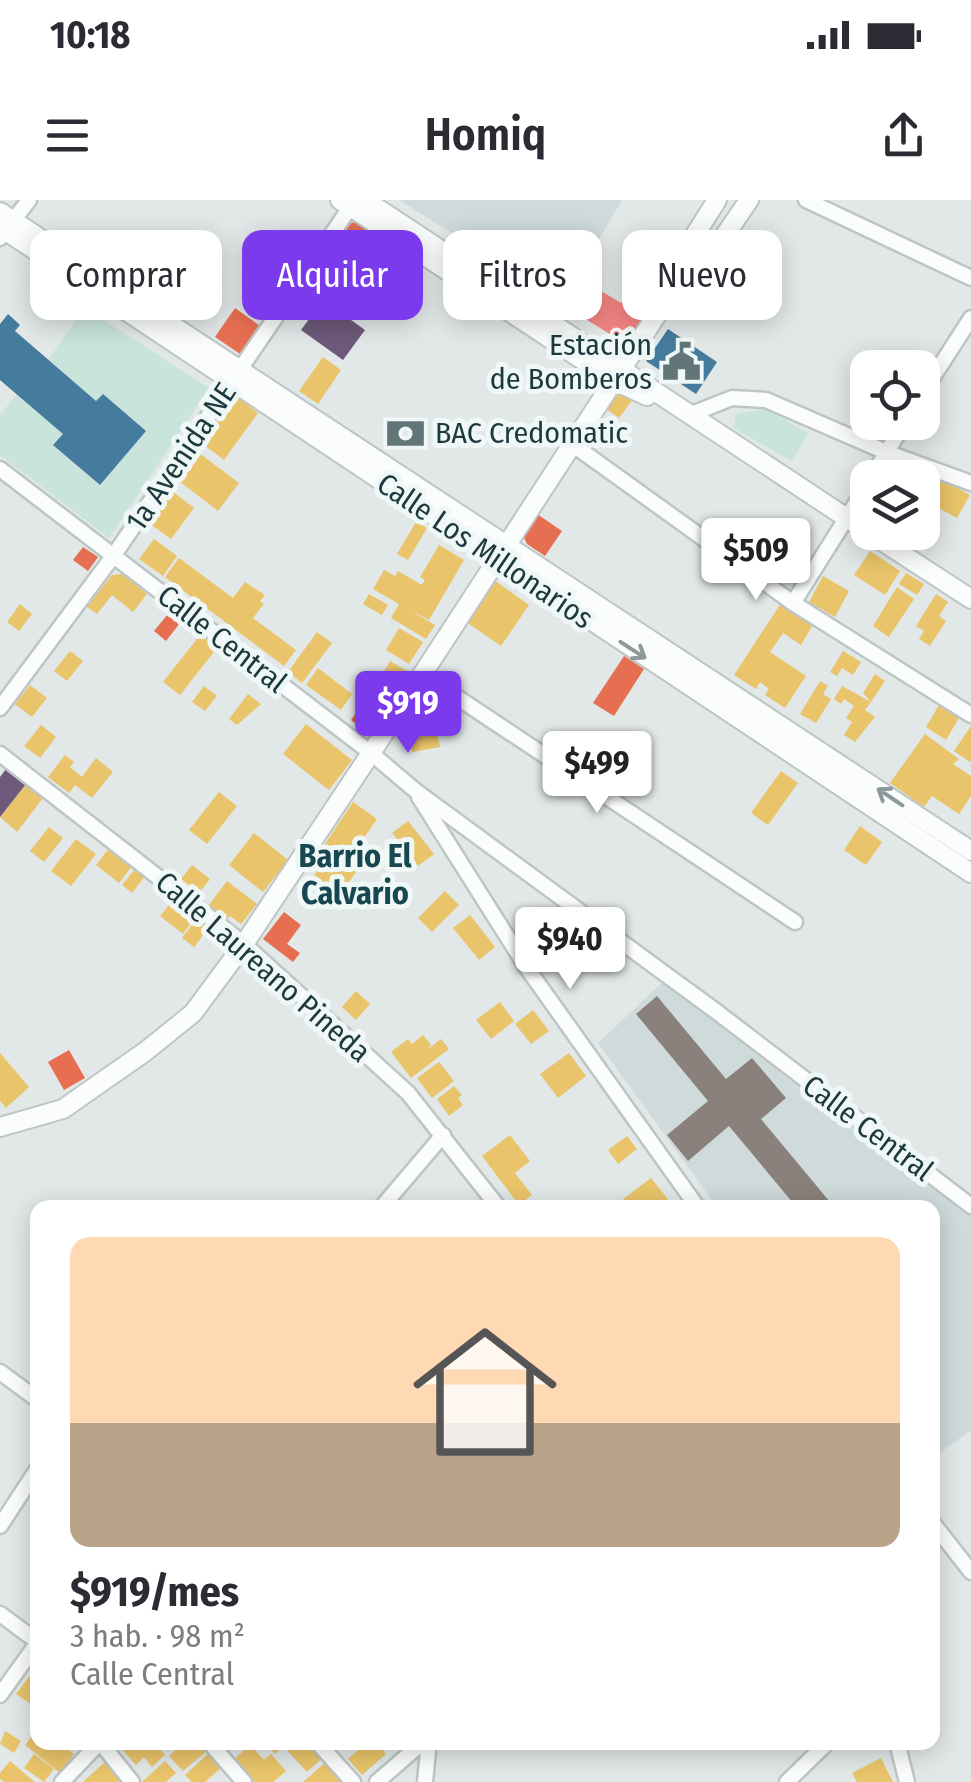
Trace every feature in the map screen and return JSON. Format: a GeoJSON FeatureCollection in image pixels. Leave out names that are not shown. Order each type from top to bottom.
{"type":"FeatureCollection","features":[{"type":"Feature","properties":{"kind":"street"},"geometry":{"type":"LineString","coordinates":[[4,226],[29,200]]}},
{"type":"Feature","properties":{"kind":"street"},"geometry":{"type":"LineString","coordinates":[[698,230],[717,200]]}},
{"type":"Feature","properties":{"kind":"street"},"geometry":{"type":"LineString","coordinates":[[729,230],[750,200]]}},
{"type":"Feature","properties":{"kind":"street"},"geometry":{"type":"LineString","coordinates":[[806,200],[971,278]]}},
{"type":"Feature","properties":{"kind":"street"},"geometry":{"type":"LineString","coordinates":[[352,202],[850,521]]}},
{"type":"Feature","properties":{"kind":"street","name":"1a Avenida NE"},"geometry":{"type":"LineString","coordinates":[[0,708],[114,555],[352,202]]}},
{"type":"Feature","properties":{"kind":"street","name":"Calle Los Millonarios"},"geometry":{"type":"LineString","coordinates":[[4,226],[501,552],[971,874]]}},
{"type":"Feature","properties":{"kind":"street"},"geometry":{"type":"LineString","coordinates":[[940,366],[971,318]]}},
{"type":"Feature","properties":{"kind":"street"},"geometry":{"type":"LineString","coordinates":[[0,1127],[62,1109],[146,1051],[192,1013],[244,944],[653,320]]}},
{"type":"Feature","properties":{"kind":"street"},"geometry":{"type":"LineString","coordinates":[[688,415],[732,398],[766,400],[886,452],[971,483]]}},
{"type":"Feature","properties":{"kind":"street"},"geometry":{"type":"LineString","coordinates":[[881,460],[893,440]]}},
{"type":"Feature","properties":{"kind":"street"},"geometry":{"type":"LineString","coordinates":[[572,444],[793,603],[971,716]]}},
{"type":"Feature","properties":{"kind":"street","name":"Calle Central"},"geometry":{"type":"LineString","coordinates":[[0,470],[417,792],[717,1012],[971,1206]]}},
{"type":"Feature","properties":{"kind":"street"},"geometry":{"type":"LineString","coordinates":[[793,603],[850,514]]}},
{"type":"Feature","properties":{"kind":"street"},"geometry":{"type":"LineString","coordinates":[[896,550],[971,599]]}},
{"type":"Feature","properties":{"kind":"street","name":"Calle Los Millonarios"},"geometry":{"type":"LineString","coordinates":[[501,552],[971,851]]}},
{"type":"Feature","properties":{"kind":"street"},"geometry":{"type":"LineString","coordinates":[[422,674],[796,922]]}},
{"type":"Feature","properties":{"kind":"street","name":"Calle Laureano Pineda"},"geometry":{"type":"LineString","coordinates":[[0,754],[244,944],[408,1093],[493,1200]]}},
{"type":"Feature","properties":{"kind":"street"},"geometry":{"type":"LineString","coordinates":[[417,792],[527,968],[692,1200]]}},
{"type":"Feature","properties":{"kind":"street"},"geometry":{"type":"LineString","coordinates":[[388,1200],[443,1135]]}},
{"type":"Feature","properties":{"kind":"street"},"geometry":{"type":"LineString","coordinates":[[0,1372],[30,1394]]}},
{"type":"Feature","properties":{"kind":"street"},"geometry":{"type":"LineString","coordinates":[[0,1526],[30,1480]]}},
{"type":"Feature","properties":{"kind":"street"},"geometry":{"type":"LineString","coordinates":[[940,1532],[971,1572]]}},
{"type":"Feature","properties":{"kind":"street"},"geometry":{"type":"LineString","coordinates":[[0,1614],[30,1636]]}},
{"type":"Feature","properties":{"kind":"street"},"geometry":{"type":"LineString","coordinates":[[0,1695],[30,1653]]}},
{"type":"Feature","properties":{"kind":"street"},"geometry":{"type":"LineString","coordinates":[[62,1782],[92,1750]]}},
{"type":"Feature","properties":{"kind":"street"},"geometry":{"type":"LineString","coordinates":[[106,1750],[132,1782]]}},
{"type":"Feature","properties":{"kind":"street"},"geometry":{"type":"LineString","coordinates":[[216,1750],[244,1782]]}},
{"type":"Feature","properties":{"kind":"street"},"geometry":{"type":"LineString","coordinates":[[323,1750],[352,1782]]}},
{"type":"Feature","properties":{"kind":"street"},"geometry":{"type":"LineString","coordinates":[[377,1782],[414,1750]]}},
{"type":"Feature","properties":{"kind":"street"},"geometry":{"type":"LineString","coordinates":[[425,1782],[428,1750]]}},
{"type":"Feature","properties":{"kind":"street"},"geometry":{"type":"LineString","coordinates":[[787,1782],[820,1750]]}},
{"type":"Feature","properties":{"kind":"street"},"geometry":{"type":"LineString","coordinates":[[899,1750],[907,1782]]}},
{"type":"Feature","properties":{"kind":"shaded area"},"geometry":{"type":"Polygon","coordinates":[[[399,200],[622,200],[602,234],[602,230],[447,230],[399,200]]]}},
{"type":"Feature","properties":{"kind":"shaded area"},"geometry":{"type":"Polygon","coordinates":[[[665,980],[971,1209],[971,1430],[940,1453],[940,1200],[712,1200],[598,1043],[665,980]]]}},
{"type":"Feature","properties":{"kind":"green space"},"geometry":{"type":"Polygon","coordinates":[[[76,320],[104,320],[209,388],[109,538],[0,455],[0,415],[17,394],[63,434],[54,445],[99,485],[145,431],[103,394],[96,401],[48,360],[76,320]]]}},
{"type":"Feature","properties":{"kind":"green space"},"geometry":{"type":"Polygon","coordinates":[[[765,409],[808,433],[792,461],[733,428],[736,414],[765,409]]]}},
{"type":"Feature","properties":{"kind":"building: Viviendas"},"geometry":{"type":"Polygon","coordinates":[[[323,357],[341,370],[318,404],[299,391],[323,357]]]}},
{"type":"Feature","properties":{"kind":"building: Viviendas"},"geometry":{"type":"Polygon","coordinates":[[[619,389],[633,399],[619,418],[605,408],[619,389]]]}},
{"type":"Feature","properties":{"kind":"building: Viviendas"},"geometry":{"type":"Polygon","coordinates":[[[235,395],[258,413],[224,460],[200,442],[235,395]]]}},
{"type":"Feature","properties":{"kind":"building: Viviendas"},"geometry":{"type":"Polygon","coordinates":[[[199,453],[239,483],[218,511],[179,481],[199,453]]]}},
{"type":"Feature","properties":{"kind":"building: Viviendas"},"geometry":{"type":"Polygon","coordinates":[[[940,479],[970,495],[957,518],[940,509],[940,479]]]}},
{"type":"Feature","properties":{"kind":"building: Viviendas"},"geometry":{"type":"Polygon","coordinates":[[[172,491],[194,508],[171,539],[146,521],[172,491]]]}},
{"type":"Feature","properties":{"kind":"building: Viviendas"},"geometry":{"type":"Polygon","coordinates":[[[416,522],[427,528],[408,560],[397,554],[416,522]]]}},
{"type":"Feature","properties":{"kind":"building: Viviendas"},"geometry":{"type":"Polygon","coordinates":[[[154,539],[177,556],[163,576],[139,559],[154,539]]]}},
{"type":"Feature","properties":{"kind":"building: Viviendas"},"geometry":{"type":"Polygon","coordinates":[[[439,545],[464,560],[429,620],[408,609],[435,625],[426,639],[391,618],[399,604],[373,589],[384,570],[395,576],[398,571],[422,585],[425,580],[420,577],[439,545]]]}},
{"type":"Feature","properties":{"kind":"building: Viviendas"},"geometry":{"type":"Polygon","coordinates":[[[870,551],[900,571],[885,595],[854,575],[870,551]]]}},
{"type":"Feature","properties":{"kind":"building: Viviendas"},"geometry":{"type":"Polygon","coordinates":[[[179,558],[233,598],[245,582],[265,595],[260,601],[264,604],[253,618],[296,650],[284,666],[165,577],[179,558]]]}},
{"type":"Feature","properties":{"kind":"building: Viviendas"},"geometry":{"type":"Polygon","coordinates":[[[906,573],[924,584],[917,595],[899,584],[906,573]]]}},
{"type":"Feature","properties":{"kind":"building: Viviendas"},"geometry":{"type":"Polygon","coordinates":[[[122,574],[147,594],[133,612],[112,595],[97,614],[87,607],[112,575],[122,574]]]}},
{"type":"Feature","properties":{"kind":"building: Viviendas"},"geometry":{"type":"Polygon","coordinates":[[[823,576],[849,591],[835,617],[809,602],[823,576]]]}},
{"type":"Feature","properties":{"kind":"building: Viviendas"},"geometry":{"type":"Polygon","coordinates":[[[494,580],[529,605],[501,646],[465,621],[494,580]]]}},
{"type":"Feature","properties":{"kind":"building: Viviendas"},"geometry":{"type":"Polygon","coordinates":[[[897,587],[914,599],[889,637],[873,626],[897,587]]]}},
{"type":"Feature","properties":{"kind":"building: Viviendas"},"geometry":{"type":"Polygon","coordinates":[[[369,594],[388,605],[382,615],[363,604],[369,594]]]}},
{"type":"Feature","properties":{"kind":"building: Viviendas"},"geometry":{"type":"Polygon","coordinates":[[[936,594],[948,602],[939,616],[946,621],[930,646],[919,639],[924,631],[916,626],[936,594]]]}},
{"type":"Feature","properties":{"kind":"building: Viviendas"},"geometry":{"type":"Polygon","coordinates":[[[783,600],[815,621],[801,645],[783,633],[770,652],[806,676],[785,708],[765,695],[769,689],[760,682],[756,689],[734,675],[783,600]]]}},
{"type":"Feature","properties":{"kind":"building: Viviendas"},"geometry":{"type":"Polygon","coordinates":[[[20,604],[32,614],[19,631],[7,622],[20,604]]]}},
{"type":"Feature","properties":{"kind":"building: Viviendas"},"geometry":{"type":"Polygon","coordinates":[[[399,628],[423,642],[409,664],[386,650],[399,628]]]}},
{"type":"Feature","properties":{"kind":"building: Viviendas"},"geometry":{"type":"Polygon","coordinates":[[[317,632],[332,643],[302,683],[288,672],[317,632]]]}},
{"type":"Feature","properties":{"kind":"building: Viviendas"},"geometry":{"type":"Polygon","coordinates":[[[200,635],[217,648],[180,695],[163,682],[200,635]]]}},
{"type":"Feature","properties":{"kind":"building: Viviendas"},"geometry":{"type":"Polygon","coordinates":[[[70,651],[83,661],[67,681],[54,671],[70,651]]]}},
{"type":"Feature","properties":{"kind":"building: Viviendas"},"geometry":{"type":"Polygon","coordinates":[[[843,651],[861,662],[853,675],[842,668],[837,676],[830,672],[843,651]]]}},
{"type":"Feature","properties":{"kind":"building: Viviendas"},"geometry":{"type":"Polygon","coordinates":[[[390,661],[407,671],[399,685],[386,677],[381,686],[368,679],[373,670],[382,675],[390,661]]]}},
{"type":"Feature","properties":{"kind":"building: Viviendas"},"geometry":{"type":"Polygon","coordinates":[[[318,668],[352,694],[341,710],[306,685],[318,668]]]}},
{"type":"Feature","properties":{"kind":"building: Viviendas"},"geometry":{"type":"Polygon","coordinates":[[[875,674],[885,681],[871,702],[863,693],[875,674]]]}},
{"type":"Feature","properties":{"kind":"building: Viviendas"},"geometry":{"type":"Polygon","coordinates":[[[820,681],[828,686],[823,694],[831,699],[816,723],[800,714],[820,681]]]}},
{"type":"Feature","properties":{"kind":"building: Viviendas"},"geometry":{"type":"Polygon","coordinates":[[[30,685],[47,698],[32,717],[15,704],[30,685]]]}},
{"type":"Feature","properties":{"kind":"building: Viviendas"},"geometry":{"type":"Polygon","coordinates":[[[204,686],[217,696],[205,711],[192,702],[204,686]]]}},
{"type":"Feature","properties":{"kind":"building: Viviendas"},"geometry":{"type":"Polygon","coordinates":[[[842,686],[871,702],[865,710],[875,717],[855,742],[844,735],[852,722],[846,718],[854,706],[844,699],[841,704],[834,699],[842,686]]]}},
{"type":"Feature","properties":{"kind":"building: Viviendas"},"geometry":{"type":"Polygon","coordinates":[[[248,694],[261,704],[237,725],[229,719],[248,694]]]}},
{"type":"Feature","properties":{"kind":"building: Viviendas"},"geometry":{"type":"Polygon","coordinates":[[[939,705],[959,718],[946,740],[926,727],[939,705]]]}},
{"type":"Feature","properties":{"kind":"building: Viviendas"},"geometry":{"type":"Polygon","coordinates":[[[306,724],[352,760],[329,790],[283,754],[306,724]]]}},
{"type":"Feature","properties":{"kind":"building: Viviendas"},"geometry":{"type":"Polygon","coordinates":[[[41,725],[56,737],[40,758],[24,746],[41,725]]]}},
{"type":"Feature","properties":{"kind":"building: Viviendas"},"geometry":{"type":"Polygon","coordinates":[[[971,726],[971,760],[970,762],[954,751],[971,726]]]}},
{"type":"Feature","properties":{"kind":"building: Viviendas"},"geometry":{"type":"Polygon","coordinates":[[[436,729],[440,747],[412,752],[409,735],[436,729]]]}},
{"type":"Feature","properties":{"kind":"building: Viviendas"},"geometry":{"type":"Polygon","coordinates":[[[925,734],[959,759],[953,764],[971,776],[971,796],[959,814],[932,796],[924,807],[890,783],[925,734]]]}},
{"type":"Feature","properties":{"kind":"building: Viviendas"},"geometry":{"type":"Polygon","coordinates":[[[65,755],[74,762],[70,767],[82,777],[96,758],[113,772],[92,798],[75,785],[69,793],[48,777],[65,755]]]}},
{"type":"Feature","properties":{"kind":"building: Viviendas"},"geometry":{"type":"Polygon","coordinates":[[[781,771],[798,783],[768,825],[751,813],[781,771]]]}},
{"type":"Feature","properties":{"kind":"building: Viviendas"},"geometry":{"type":"Polygon","coordinates":[[[26,784],[43,798],[17,832],[0,817],[26,784]]]}},
{"type":"Feature","properties":{"kind":"building: Viviendas"},"geometry":{"type":"Polygon","coordinates":[[[219,792],[237,806],[207,844],[189,830],[219,792]]]}},
{"type":"Feature","properties":{"kind":"building: Viviendas"},"geometry":{"type":"Polygon","coordinates":[[[353,802],[377,819],[354,852],[365,859],[339,896],[313,877],[320,867],[313,862],[353,802]]]}},
{"type":"Feature","properties":{"kind":"building: Viviendas"},"geometry":{"type":"Polygon","coordinates":[[[408,821],[434,854],[418,866],[392,833],[408,821]]]}},
{"type":"Feature","properties":{"kind":"building: Viviendas"},"geometry":{"type":"Polygon","coordinates":[[[860,826],[882,842],[866,865],[844,850],[860,826]]]}},
{"type":"Feature","properties":{"kind":"building: Viviendas"},"geometry":{"type":"Polygon","coordinates":[[[49,827],[63,838],[44,862],[30,851],[49,827]]]}},
{"type":"Feature","properties":{"kind":"building: Viviendas"},"geometry":{"type":"Polygon","coordinates":[[[254,833],[288,860],[263,892],[229,865],[254,833]]]}},
{"type":"Feature","properties":{"kind":"building: Viviendas"},"geometry":{"type":"Polygon","coordinates":[[[76,839],[96,854],[71,886],[51,871],[76,839]]]}},
{"type":"Feature","properties":{"kind":"building: Viviendas"},"geometry":{"type":"Polygon","coordinates":[[[110,847],[133,865],[119,883],[96,865],[110,847]]]}},
{"type":"Feature","properties":{"kind":"building: Viviendas"},"geometry":{"type":"Polygon","coordinates":[[[192,865],[210,879],[199,893],[181,879],[192,865]]]}},
{"type":"Feature","properties":{"kind":"building: Viviendas"},"geometry":{"type":"Polygon","coordinates":[[[135,869],[145,876],[132,893],[122,885],[135,869]]]}},
{"type":"Feature","properties":{"kind":"building: Viviendas"},"geometry":{"type":"Polygon","coordinates":[[[227,881],[257,904],[241,924],[209,905],[227,881]]]}},
{"type":"Feature","properties":{"kind":"building: Viviendas"},"geometry":{"type":"Polygon","coordinates":[[[445,891],[459,905],[432,932],[418,918],[445,891]]]}},
{"type":"Feature","properties":{"kind":"building: Viviendas"},"geometry":{"type":"Polygon","coordinates":[[[174,899],[196,916],[183,934],[160,916],[174,899]]]}},
{"type":"Feature","properties":{"kind":"building: Viviendas"},"geometry":{"type":"Polygon","coordinates":[[[470,915],[495,947],[479,960],[453,928],[470,915]]]}},
{"type":"Feature","properties":{"kind":"building: Viviendas"},"geometry":{"type":"Polygon","coordinates":[[[198,917],[209,927],[194,947],[182,938],[198,917]]]}},
{"type":"Feature","properties":{"kind":"building: Viviendas"},"geometry":{"type":"Polygon","coordinates":[[[356,991],[370,1004],[356,1020],[342,1007],[356,991]]]}},
{"type":"Feature","properties":{"kind":"building: Viviendas"},"geometry":{"type":"Polygon","coordinates":[[[500,1002],[514,1021],[491,1039],[476,1020],[500,1002]]]}},
{"type":"Feature","properties":{"kind":"building: Viviendas"},"geometry":{"type":"Polygon","coordinates":[[[533,1010],[549,1031],[531,1044],[515,1024],[533,1010]]]}},
{"type":"Feature","properties":{"kind":"building: Viviendas"},"geometry":{"type":"Polygon","coordinates":[[[423,1035],[431,1045],[427,1050],[441,1039],[449,1049],[411,1078],[391,1052],[408,1039],[412,1044],[423,1035]]]}},
{"type":"Feature","properties":{"kind":"building: Viviendas"},"geometry":{"type":"Polygon","coordinates":[[[0,1053],[29,1087],[6,1108],[0,1101],[0,1053]]]}},
{"type":"Feature","properties":{"kind":"building: Viviendas"},"geometry":{"type":"Polygon","coordinates":[[[569,1053],[586,1076],[558,1098],[540,1074],[569,1053]]]}},
{"type":"Feature","properties":{"kind":"building: Viviendas"},"geometry":{"type":"Polygon","coordinates":[[[439,1062],[454,1081],[432,1098],[417,1078],[439,1062]]]}},
{"type":"Feature","properties":{"kind":"building: Viviendas"},"geometry":{"type":"Polygon","coordinates":[[[454,1086],[462,1095],[458,1098],[463,1105],[449,1116],[437,1099],[454,1086]]]}},
{"type":"Feature","properties":{"kind":"building: Viviendas"},"geometry":{"type":"Polygon","coordinates":[[[510,1135],[530,1161],[515,1173],[532,1195],[515,1200],[482,1156],[510,1135]]]}},
{"type":"Feature","properties":{"kind":"building: Viviendas"},"geometry":{"type":"Polygon","coordinates":[[[627,1136],[637,1149],[618,1164],[608,1150],[627,1136]]]}},
{"type":"Feature","properties":{"kind":"building: Viviendas"},"geometry":{"type":"Polygon","coordinates":[[[651,1178],[668,1199],[624,1200],[651,1178]]]}},
{"type":"Feature","properties":{"kind":"building: Viviendas"},"geometry":{"type":"Polygon","coordinates":[[[30,1676],[30,1704],[16,1694],[30,1676]]]}},
{"type":"Feature","properties":{"kind":"building: Viviendas"},"geometry":{"type":"Polygon","coordinates":[[[5,1731],[21,1741],[14,1753],[0,1744],[5,1731]]]}},
{"type":"Feature","properties":{"kind":"building: Viviendas"},"geometry":{"type":"Polygon","coordinates":[[[31,1750],[69,1750],[74,1754],[60,1773],[31,1750]]]}},
{"type":"Feature","properties":{"kind":"building: Viviendas"},"geometry":{"type":"Polygon","coordinates":[[[123,1750],[161,1750],[165,1755],[152,1767],[144,1757],[136,1765],[123,1750]]]}},
{"type":"Feature","properties":{"kind":"building: Viviendas"},"geometry":{"type":"Polygon","coordinates":[[[175,1750],[208,1750],[183,1771],[169,1756],[175,1750]]]}},
{"type":"Feature","properties":{"kind":"building: Viviendas"},"geometry":{"type":"Polygon","coordinates":[[[244,1750],[255,1750],[264,1760],[271,1754],[286,1771],[273,1782],[251,1782],[232,1761],[244,1750]]]}},
{"type":"Feature","properties":{"kind":"building: Viviendas"},"geometry":{"type":"Polygon","coordinates":[[[287,1750],[319,1750],[325,1756],[307,1772],[287,1750]]]}},
{"type":"Feature","properties":{"kind":"building: Viviendas"},"geometry":{"type":"Polygon","coordinates":[[[358,1750],[383,1750],[386,1754],[362,1775],[348,1759],[358,1750]]]}},
{"type":"Feature","properties":{"kind":"building: Viviendas"},"geometry":{"type":"Polygon","coordinates":[[[209,1753],[221,1768],[205,1782],[192,1782],[185,1775],[209,1753]]]}},
{"type":"Feature","properties":{"kind":"building: Viviendas"},"geometry":{"type":"Polygon","coordinates":[[[34,1754],[54,1769],[44,1782],[24,1768],[34,1754]]]}},
{"type":"Feature","properties":{"kind":"building: Viviendas"},"geometry":{"type":"Polygon","coordinates":[[[881,1758],[893,1782],[857,1782],[852,1773],[881,1758]]]}},
{"type":"Feature","properties":{"kind":"building: Viviendas"},"geometry":{"type":"Polygon","coordinates":[[[107,1760],[127,1782],[83,1782],[107,1760]]]}},
{"type":"Feature","properties":{"kind":"building: Viviendas"},"geometry":{"type":"Polygon","coordinates":[[[10,1761],[35,1782],[0,1779],[10,1761]]]}},
{"type":"Feature","properties":{"kind":"building: Viviendas"},"geometry":{"type":"Polygon","coordinates":[[[165,1761],[176,1773],[166,1782],[142,1782],[165,1761]]]}},
{"type":"Feature","properties":{"kind":"building: Viviendas"},"geometry":{"type":"Polygon","coordinates":[[[327,1761],[345,1782],[303,1782],[327,1761]]]}},
{"type":"Feature","properties":{"kind":"building: Comercios"},"geometry":{"type":"Polygon","coordinates":[[[361,221],[373,229],[346,230],[351,223],[361,221]]]}},
{"type":"Feature","properties":{"kind":"building: Comercios"},"geometry":{"type":"Polygon","coordinates":[[[235,308],[242,313],[242,320],[252,320],[260,326],[240,354],[215,337],[235,308]]]}},
{"type":"Feature","properties":{"kind":"building: Comercios"},"geometry":{"type":"Polygon","coordinates":[[[537,514],[562,531],[545,556],[527,544],[523,536],[537,514]]]}},
{"type":"Feature","properties":{"kind":"building: Comercios"},"geometry":{"type":"Polygon","coordinates":[[[83,547],[98,557],[88,571],[73,560],[83,547]]]}},
{"type":"Feature","properties":{"kind":"building: Comercios"},"geometry":{"type":"Polygon","coordinates":[[[168,614],[180,623],[166,641],[154,631],[168,614]]]}},
{"type":"Feature","properties":{"kind":"building: Comercios"},"geometry":{"type":"Polygon","coordinates":[[[624,656],[644,669],[614,716],[593,703],[624,656]]]}},
{"type":"Feature","properties":{"kind":"building: Comercios"},"geometry":{"type":"Polygon","coordinates":[[[367,698],[384,710],[368,733],[351,720],[367,698]]]}},
{"type":"Feature","properties":{"kind":"building: Comercios"},"geometry":{"type":"Polygon","coordinates":[[[284,912],[301,925],[287,944],[300,953],[293,962],[263,939],[284,912]]]}},
{"type":"Feature","properties":{"kind":"building: Comercios"},"geometry":{"type":"Polygon","coordinates":[[[69,1050],[85,1078],[64,1090],[48,1062],[69,1050]]]}},
{"type":"Feature","properties":{"kind":"building: Oficinas"},"geometry":{"type":"Polygon","coordinates":[[[308,320],[351,320],[365,330],[343,360],[301,330],[308,320]]]}},
{"type":"Feature","properties":{"kind":"building: Oficinas"},"geometry":{"type":"Polygon","coordinates":[[[6,769],[26,784],[0,817],[0,777],[6,769]]]}},
{"type":"Feature","properties":{"kind":"building: Salud"},"geometry":{"type":"Polygon","coordinates":[[[602,292],[621,303],[622,320],[641,320],[626,344],[587,320],[602,320],[602,292]]]}},
{"type":"Feature","properties":{"kind":"building: Público"},"geometry":{"type":"Polygon","coordinates":[[[8,314],[20,325],[15,331],[96,401],[103,394],[146,431],[100,485],[53,445],[63,434],[0,380],[0,324],[8,314]]]}},
{"type":"Feature","properties":{"kind":"building: Público","name":"Estación de Bomberos"},"geometry":{"type":"Polygon","coordinates":[[[668,329],[717,362],[696,394],[646,361],[668,329]]]}},
{"type":"Feature","properties":{"kind":"building: Industria"},"geometry":{"type":"Polygon","coordinates":[[[657,996],[726,1079],[752,1058],[786,1098],[761,1119],[828,1200],[791,1200],[729,1126],[688,1161],[667,1135],[708,1101],[636,1014],[657,996]]]}},
{"type":"Feature","properties":{"kind":"place","name":"Estación de Bomberos"},"geometry":{"type":"Point","coordinates":[682,362]}},
{"type":"Feature","properties":{"kind":"place","name":"BAC Credomatic"},"geometry":{"type":"Point","coordinates":[405,433]}},
{"type":"Feature","properties":{"kind":"district","name":"Barrio El Calvario"},"geometry":{"type":"Point","coordinates":[355,874]}}]}
